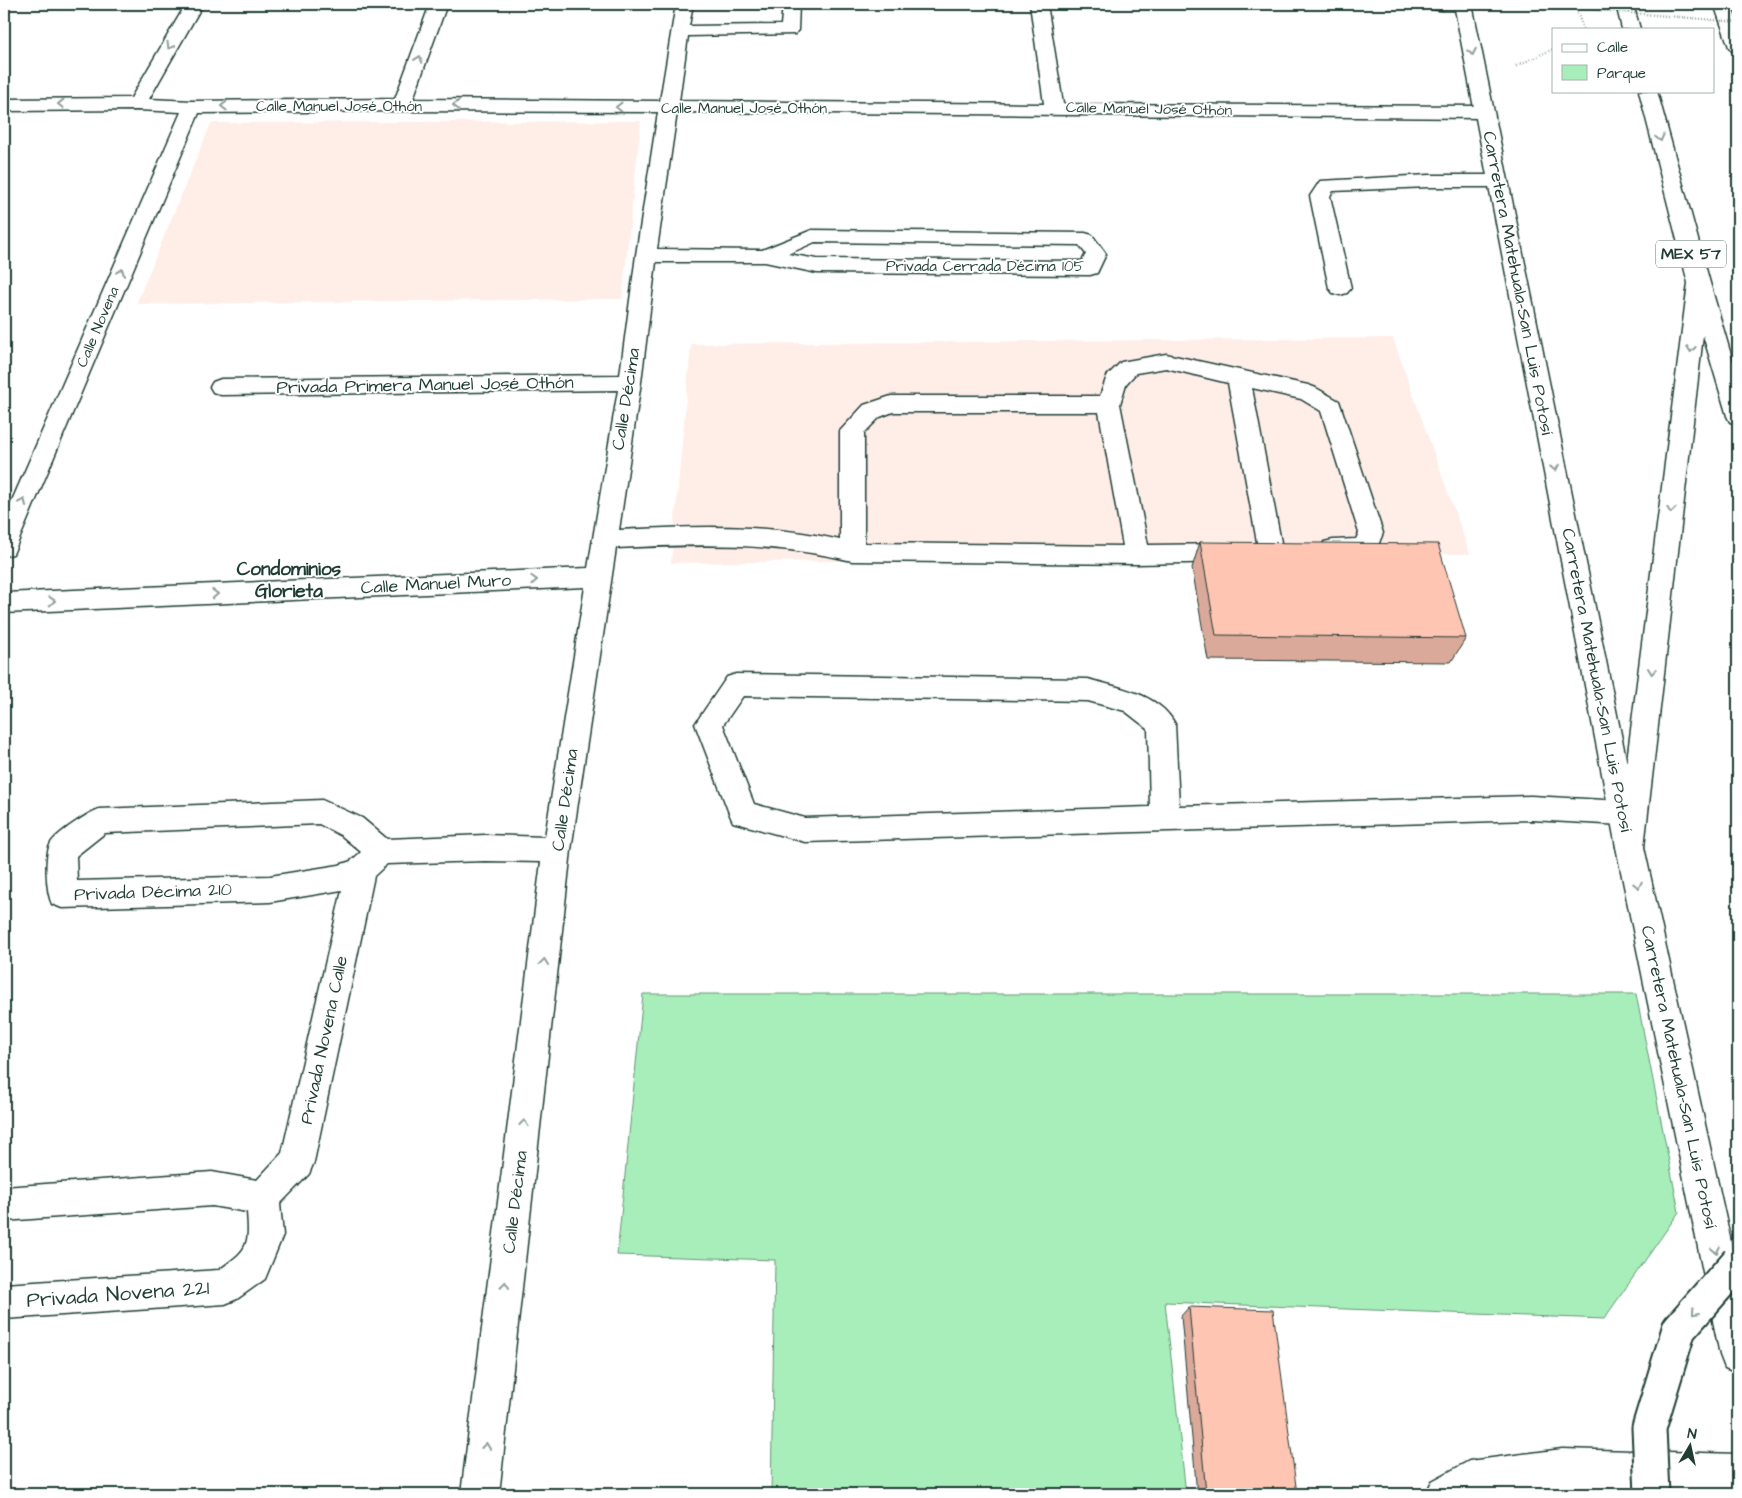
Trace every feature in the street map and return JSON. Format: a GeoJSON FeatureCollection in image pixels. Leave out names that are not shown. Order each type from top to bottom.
{"type":"FeatureCollection","features":[{"type":"Feature","properties":{"kind":"main road"},"geometry":{"type":"LineString","coordinates":[[137,104],[194,4]]}},
{"type":"Feature","properties":{"kind":"main road"},"geometry":{"type":"LineString","coordinates":[[402,105],[439,4]]}},
{"type":"Feature","properties":{"kind":"main road","name":"Calle Décima"},"geometry":{"type":"LineString","coordinates":[[480,1494],[557,850],[598,577],[630,382],[646,255],[684,4]]}},
{"type":"Feature","properties":{"kind":"main road"},"geometry":{"type":"LineString","coordinates":[[679,31],[789,30],[791,4]]}},
{"type":"Feature","properties":{"kind":"main road"},"geometry":{"type":"LineString","coordinates":[[1039,4],[1054,108]]}},
{"type":"Feature","properties":{"kind":"main road"},"geometry":{"type":"LineString","coordinates":[[1433,4],[1463,4]]}},
{"type":"Feature","properties":{"kind":"main road","name":"Carretera Matehuala-San Luis Potosí"},"geometry":{"type":"LineString","coordinates":[[1463,4],[1623,813],[1738,1355]]}},
{"type":"Feature","properties":{"kind":"main road"},"geometry":{"type":"LineString","coordinates":[[1625,4],[1631,28]]}},
{"type":"Feature","properties":{"kind":"main road"},"geometry":{"type":"LineString","coordinates":[[1722,4],[1738,46]]}},
{"type":"Feature","properties":{"kind":"main road","name":"MEX 57"},"geometry":{"type":"LineString","coordinates":[[1648,92],[1699,283],[1738,416]]}},
{"type":"Feature","properties":{"kind":"main road","name":"Calle Manuel José Othón"},"geometry":{"type":"LineString","coordinates":[[4,105],[1054,108],[1484,112]]}},
{"type":"Feature","properties":{"kind":"main road","name":"Calle Novena"},"geometry":{"type":"LineString","coordinates":[[4,547],[192,106]]}},
{"type":"Feature","properties":{"kind":"main road"},"geometry":{"type":"LineString","coordinates":[[1340,288],[1320,196],[1327,185],[1429,181],[1498,181]]}},
{"type":"Feature","properties":{"kind":"main road","name":"Privada Cerrada Décima 105"},"geometry":{"type":"LineString","coordinates":[[646,255],[765,256],[817,266],[1090,268],[1096,254],[1085,239],[812,236],[765,256]]}},
{"type":"Feature","properties":{"kind":"main road"},"geometry":{"type":"LineString","coordinates":[[1630,847],[1699,283]]}},
{"type":"Feature","properties":{"kind":"main road"},"geometry":{"type":"LineString","coordinates":[[604,540],[653,537],[758,538],[802,541],[852,552],[1137,555],[1290,552],[1365,548],[1371,532],[1331,407],[1308,393],[1166,362],[1129,368],[1115,381],[1109,404],[1137,555]]}},
{"type":"Feature","properties":{"kind":"main road"},"geometry":{"type":"LineString","coordinates":[[1239,379],[1290,552]]}},
{"type":"Feature","properties":{"kind":"main road","name":"Privada Primera Manuel José Othón"},"geometry":{"type":"LineString","coordinates":[[221,387],[630,382]]}},
{"type":"Feature","properties":{"kind":"main road"},"geometry":{"type":"LineString","coordinates":[[852,552],[852,431],[872,411],[891,404],[1109,404]]}},
{"type":"Feature","properties":{"kind":"main road","name":"Calle Manuel Muro"},"geometry":{"type":"LineString","coordinates":[[4,603],[598,577]]}},
{"type":"Feature","properties":{"kind":"main road"},"geometry":{"type":"LineString","coordinates":[[1165,818],[1161,724],[1134,703],[1088,690],[736,685],[709,724],[743,813],[805,830],[1531,808],[1623,813]]}},
{"type":"Feature","properties":{"kind":"main road","name":"Privada Décima 210"},"geometry":{"type":"LineString","coordinates":[[371,861],[352,827],[322,812],[100,821],[62,850],[62,895],[270,889],[340,878],[371,861],[485,848],[557,850]]}},
{"type":"Feature","properties":{"kind":"main road","name":"Privada Novena Calle"},"geometry":{"type":"LineString","coordinates":[[263,1198],[297,1162],[371,861]]}},
{"type":"Feature","properties":{"kind":"main road"},"geometry":{"type":"LineString","coordinates":[[4,1204],[212,1189],[263,1198]]}},
{"type":"Feature","properties":{"kind":"main road","name":"Privada Novena 221"},"geometry":{"type":"LineString","coordinates":[[4,1302],[225,1287],[254,1267],[266,1235],[263,1198]]}},
{"type":"Feature","properties":{"kind":"main road"},"geometry":{"type":"LineString","coordinates":[[1652,1494],[1649,1428],[1679,1329],[1738,1262]]}},
{"type":"Feature","properties":{"kind":"main road"},"geometry":{"type":"LineString","coordinates":[[1445,1494],[1468,1480],[1562,1468],[1738,1473]]}},
{"type":"Feature","properties":{"kind":"path"},"geometry":{"type":"LineString","coordinates":[[1524,4],[1738,22]]}},
{"type":"Feature","properties":{"kind":"path"},"geometry":{"type":"LineString","coordinates":[[1576,8],[1583,28]]}},
{"type":"Feature","properties":{"kind":"path"},"geometry":{"type":"LineString","coordinates":[[1516,66],[1552,49]]}},
{"type":"Feature","properties":{"kind":"shaded area"},"geometry":{"type":"Polygon","coordinates":[[[641,121],[622,299],[136,304],[211,123],[641,121]]]}},
{"type":"Feature","properties":{"kind":"shaded area"},"geometry":{"type":"Polygon","coordinates":[[[1393,338],[1470,554],[671,563],[691,344],[1393,338]]]}},
{"type":"Feature","properties":{"kind":"green space"},"geometry":{"type":"Polygon","coordinates":[[[643,994],[1636,994],[1679,1212],[1604,1319],[1165,1302],[1186,1494],[771,1494],[775,1260],[617,1255],[643,994]]]}},
{"type":"Feature","properties":{"kind":"building"},"geometry":{"type":"Polygon","coordinates":[[[1200,542],[1438,544],[1466,638],[1216,635],[1200,542]]]}},
{"type":"Feature","properties":{"kind":"building"},"geometry":{"type":"Polygon","coordinates":[[[1189,1307],[1273,1310],[1297,1494],[1206,1494],[1189,1307]]]}},
{"type":"Feature","properties":{"kind":"district","name":"Condominios Glorieta"},"geometry":{"type":"Point","coordinates":[289,580]}}]}
